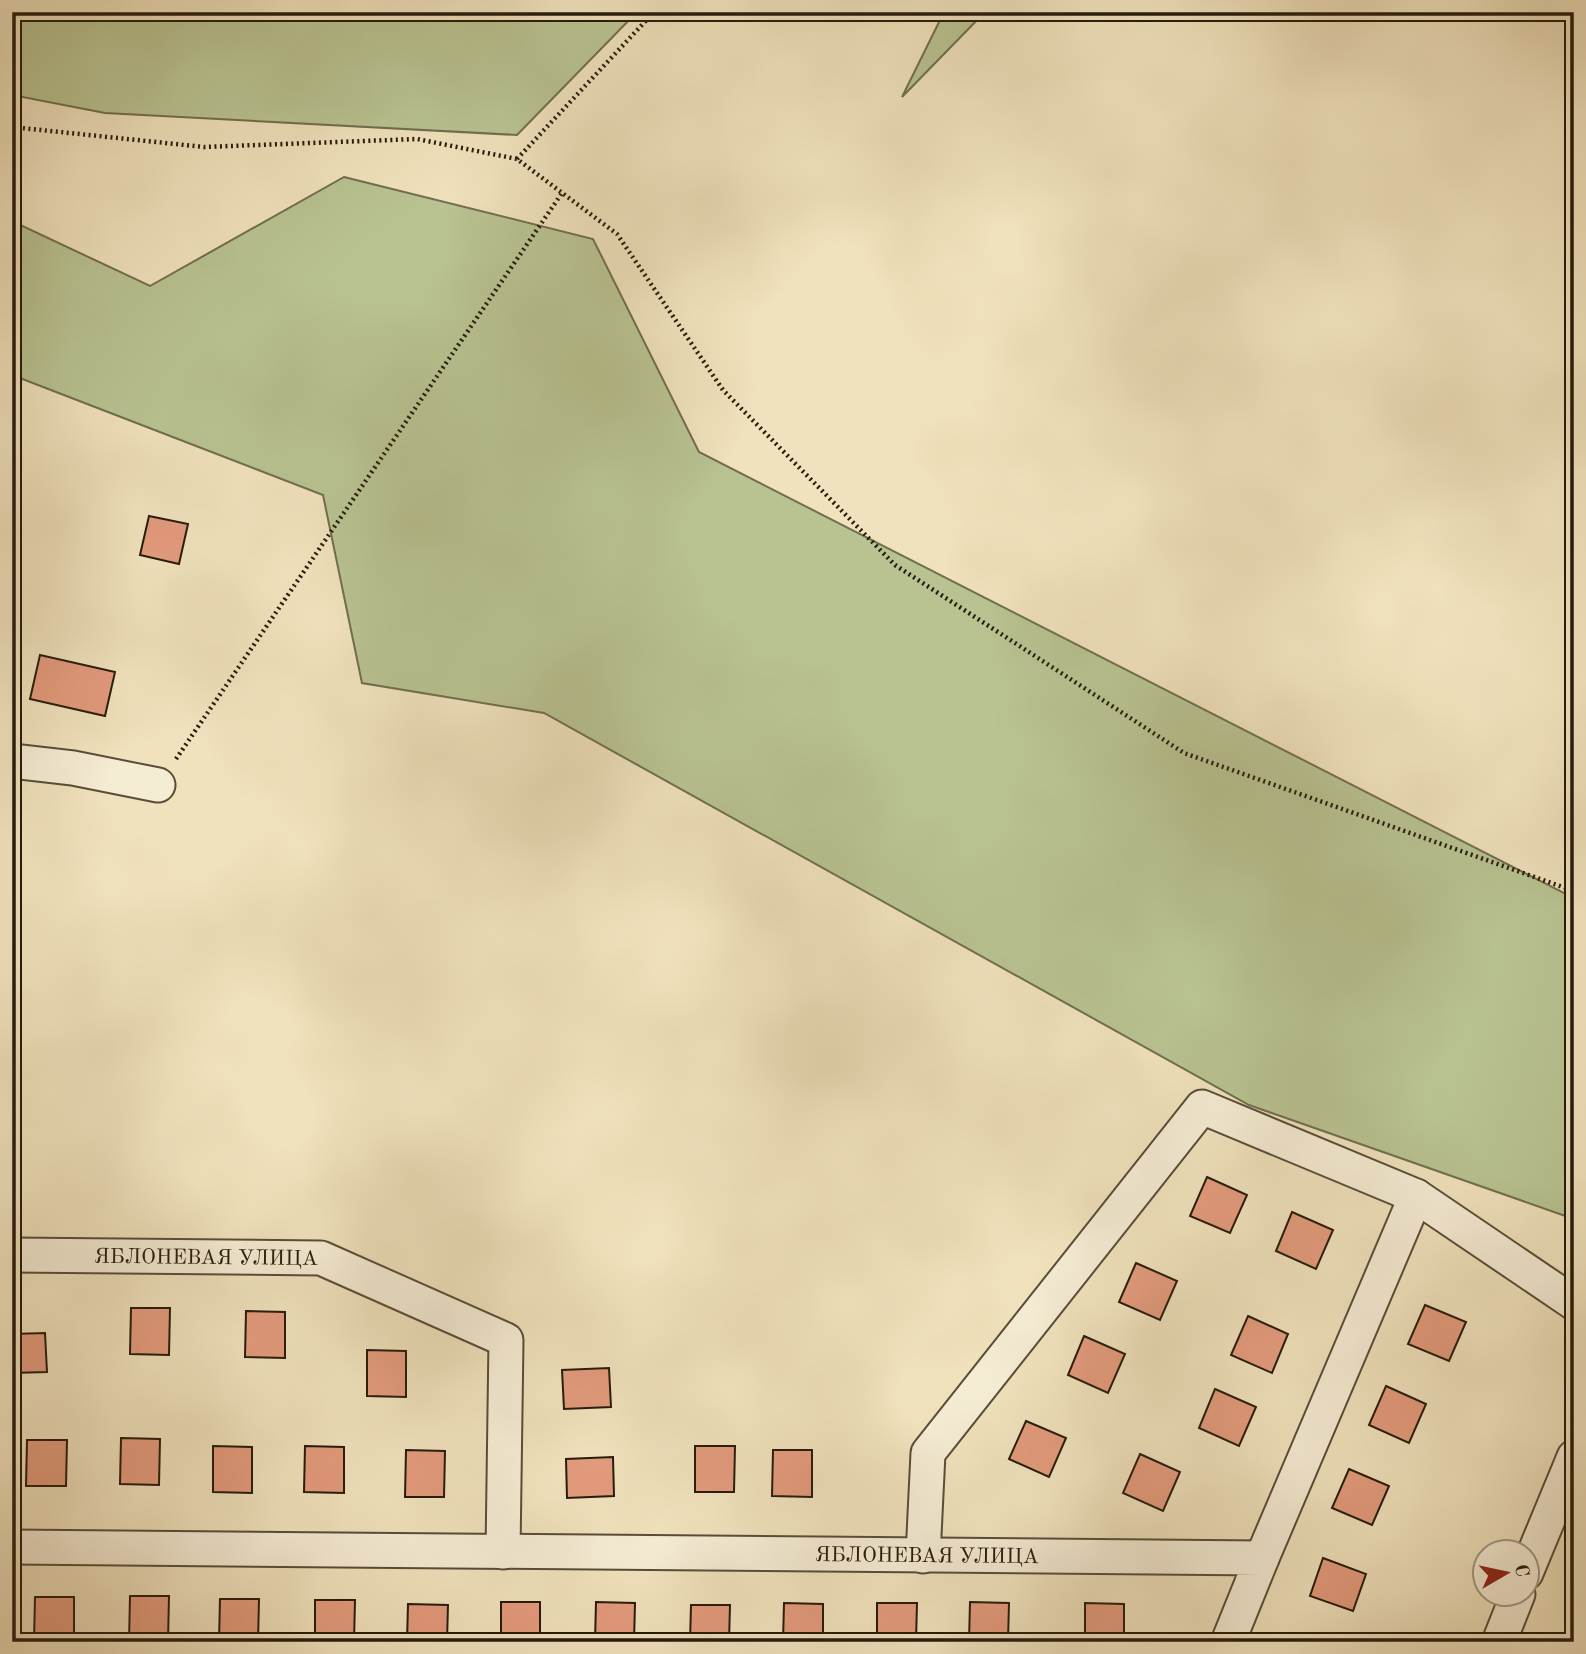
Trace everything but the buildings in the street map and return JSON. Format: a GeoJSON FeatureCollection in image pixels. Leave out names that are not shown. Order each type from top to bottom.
{"type":"FeatureCollection","features":[{"type":"Feature","properties":{"kind":"street"},"geometry":{"type":"LineString","coordinates":[[12,761],[72,768],[158,785]]}},
{"type":"Feature","properties":{"kind":"street"},"geometry":{"type":"LineString","coordinates":[[923,1556],[928,1453],[1202,1107],[1416,1196],[1574,1303]]}},
{"type":"Feature","properties":{"kind":"street"},"geometry":{"type":"LineString","coordinates":[[1228,1642],[1416,1196]]}},
{"type":"Feature","properties":{"kind":"street","name":"ЯБЛОНЕВАЯ УЛИЦА"},"geometry":{"type":"LineString","coordinates":[[12,1255],[321,1258],[506,1339],[503,1552]]}},
{"type":"Feature","properties":{"kind":"street"},"geometry":{"type":"LineString","coordinates":[[1540,1541],[1574,1457]]}},
{"type":"Feature","properties":{"kind":"street","name":"ЯБЛОНЕВАЯ УЛИЦА"},"geometry":{"type":"LineString","coordinates":[[12,1547],[1262,1558]]}},
{"type":"Feature","properties":{"kind":"street"},"geometry":{"type":"LineString","coordinates":[[1499,1642],[1512,1608]]}},
{"type":"Feature","properties":{"kind":"path"},"geometry":{"type":"LineString","coordinates":[[517,159],[654,12]]}},
{"type":"Feature","properties":{"kind":"path"},"geometry":{"type":"LineString","coordinates":[[12,127],[204,147],[417,139],[517,159],[617,234],[723,390],[895,565],[1184,753],[1574,891]]}},
{"type":"Feature","properties":{"kind":"path"},"geometry":{"type":"LineString","coordinates":[[158,785],[562,193]]}},
{"type":"Feature","properties":{"kind":"green space"},"geometry":{"type":"Polygon","coordinates":[[[12,12],[637,12],[517,135],[105,113],[12,95],[12,12]]]}},
{"type":"Feature","properties":{"kind":"green space"},"geometry":{"type":"Polygon","coordinates":[[[944,12],[985,12],[902,97],[944,12]]]}},
{"type":"Feature","properties":{"kind":"green space"},"geometry":{"type":"Polygon","coordinates":[[[344,177],[593,239],[699,452],[1574,898],[1574,1219],[1249,1105],[544,713],[362,683],[323,495],[12,375],[12,221],[150,286],[344,177]]]}}]}
